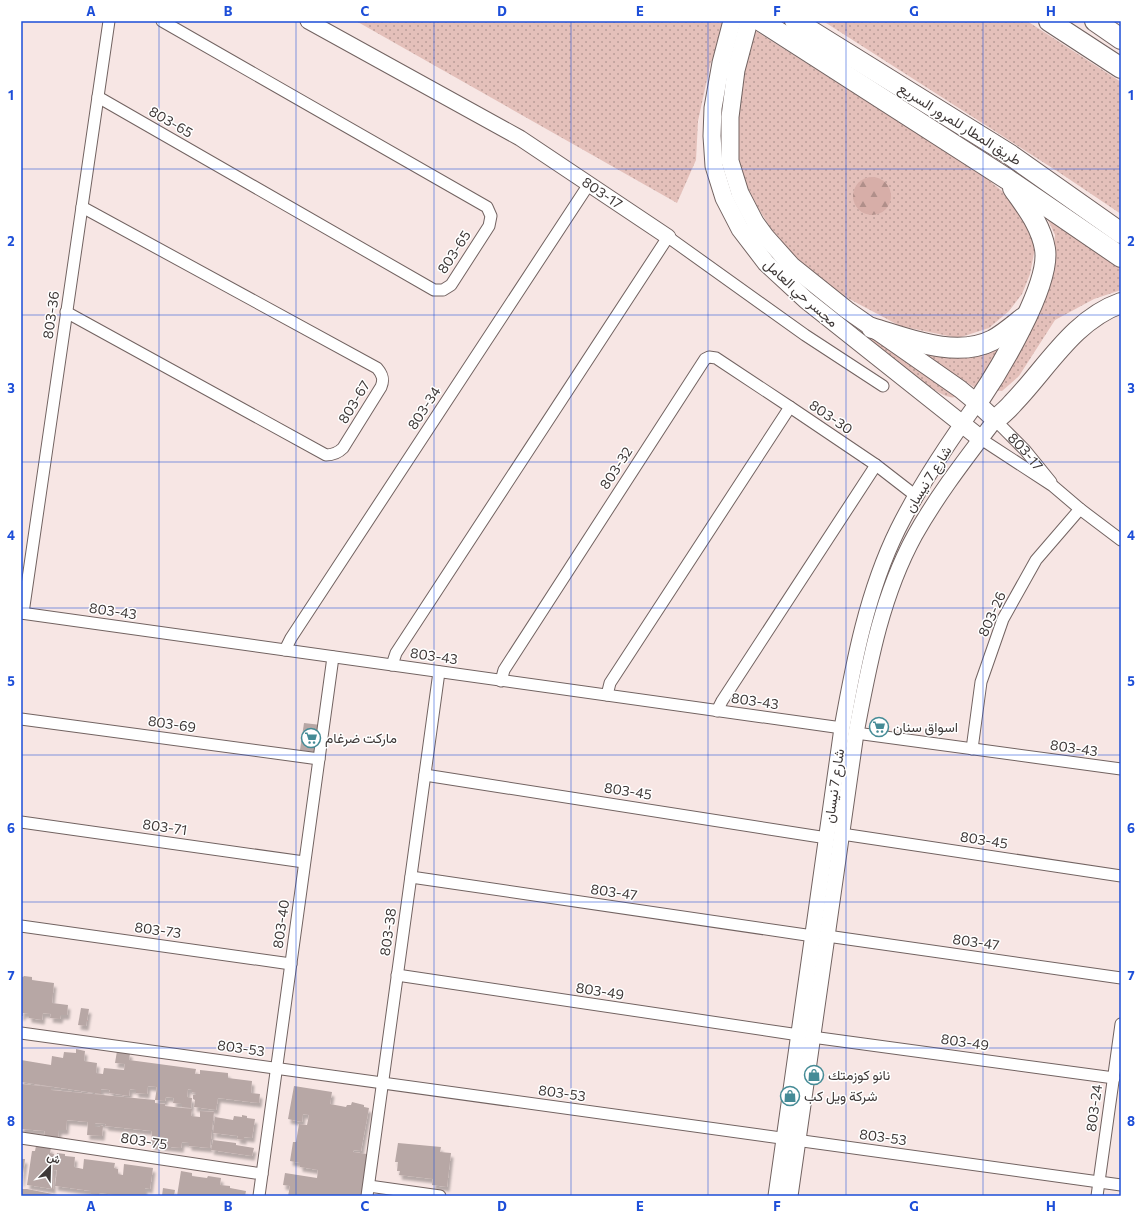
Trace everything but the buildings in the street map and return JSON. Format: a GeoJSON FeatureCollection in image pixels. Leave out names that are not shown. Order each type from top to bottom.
{"type":"FeatureCollection","features":[{"type":"Feature","properties":{"kind":"highway"},"geometry":{"type":"LineString","coordinates":[[761,21],[1007,179],[1121,257]]}},
{"type":"Feature","properties":{"kind":"highway","name":"طريق المطار للمرور السريع"},"geometry":{"type":"LineString","coordinates":[[795,21],[1009,154],[1121,232]]}},
{"type":"Feature","properties":{"kind":"highway"},"geometry":{"type":"LineString","coordinates":[[1049,21],[1121,68]]}},
{"type":"Feature","properties":{"kind":"highway"},"geometry":{"type":"LineString","coordinates":[[1095,21],[1121,39]]}},
{"type":"Feature","properties":{"kind":"highway"},"geometry":{"type":"LineString","coordinates":[[977,403],[991,382],[1029,313],[1045,263],[1046,251],[1038,224],[1007,179]]}},
{"type":"Feature","properties":{"kind":"highway"},"geometry":{"type":"LineString","coordinates":[[995,420],[1013,403],[1074,334],[1090,320],[1110,307],[1121,303]]}},
{"type":"Feature","properties":{"kind":"highway"},"geometry":{"type":"LineString","coordinates":[[872,328],[952,349],[970,348],[992,340],[1005,332],[1029,313]]}},
{"type":"Feature","properties":{"kind":"main road","name":"مجسر حي العامل"},"geometry":{"type":"LineString","coordinates":[[732,21],[721,63],[713,108],[712,136],[714,166],[724,198],[740,229],[766,263],[806,300],[981,439]]}},
{"type":"Feature","properties":{"kind":"main road","name":"مجسر حي العامل"},"geometry":{"type":"LineString","coordinates":[[749,21],[736,70],[730,117],[730,162],[740,193],[755,222],[766,237],[792,266],[872,328],[960,389],[995,420]]}},
{"type":"Feature","properties":{"kind":"street","name":"803-36"},"geometry":{"type":"LineString","coordinates":[[22,613],[109,21]]}},
{"type":"Feature","properties":{"kind":"street","name":"803-65"},"geometry":{"type":"LineString","coordinates":[[98,97],[434,290],[443,290],[451,285],[489,226],[491,216],[486,207],[162,21]]}},
{"type":"Feature","properties":{"kind":"street","name":"803-17"},"geometry":{"type":"LineString","coordinates":[[308,21],[520,138],[668,237],[805,335],[883,386]]}},
{"type":"Feature","properties":{"kind":"street","name":"803-34"},"geometry":{"type":"LineString","coordinates":[[285,650],[291,638],[589,184]]}},
{"type":"Feature","properties":{"kind":"street","name":"803-67"},"geometry":{"type":"LineString","coordinates":[[66,312],[326,455],[338,453],[343,448],[381,388],[383,382],[383,377],[377,368],[82,207]]}},
{"type":"Feature","properties":{"kind":"street"},"geometry":{"type":"LineString","coordinates":[[392,665],[396,653],[668,237]]}},
{"type":"Feature","properties":{"kind":"street","name":"803-32"},"geometry":{"type":"LineString","coordinates":[[501,680],[504,670],[706,359],[709,357],[716,358],[790,407]]}},
{"type":"Feature","properties":{"kind":"street","name":"شارع 7 نيسان"},"geometry":{"type":"LineString","coordinates":[[820,936],[842,834],[854,662],[870,602],[894,537],[916,496],[977,403]]}},
{"type":"Feature","properties":{"kind":"street","name":"803-30"},"geometry":{"type":"LineString","coordinates":[[607,695],[610,683],[790,407],[876,465],[916,496]]}},
{"type":"Feature","properties":{"kind":"street","name":"803-17"},"geometry":{"type":"LineString","coordinates":[[995,420],[1025,450],[1053,486]]}},
{"type":"Feature","properties":{"kind":"street","name":"شارع 7 نيسان"},"geometry":{"type":"LineString","coordinates":[[776,1196],[791,1139],[820,936],[827,838],[849,731],[869,666],[883,612],[892,587],[915,536],[953,475],[995,420]]}},
{"type":"Feature","properties":{"kind":"street","name":"803-17"},"geometry":{"type":"LineString","coordinates":[[981,439],[1053,486],[1080,509],[1121,540]]}},
{"type":"Feature","properties":{"kind":"street"},"geometry":{"type":"LineString","coordinates":[[717,711],[722,701],[876,465]]}},
{"type":"Feature","properties":{"kind":"street","name":"803-26"},"geometry":{"type":"LineString","coordinates":[[972,749],[981,682],[1003,618],[1036,560],[1080,509]]}},
{"type":"Feature","properties":{"kind":"street","name":"803-43"},"geometry":{"type":"LineString","coordinates":[[22,613],[607,695],[1121,770]]}},
{"type":"Feature","properties":{"kind":"street","name":"803-40"},"geometry":{"type":"LineString","coordinates":[[259,1196],[332,657]]}},
{"type":"Feature","properties":{"kind":"street","name":"803-38"},"geometry":{"type":"LineString","coordinates":[[368,1191],[439,672]]}},
{"type":"Feature","properties":{"kind":"street","name":"803-69"},"geometry":{"type":"LineString","coordinates":[[21,720],[319,759]]}},
{"type":"Feature","properties":{"kind":"street","name":"803-45"},"geometry":{"type":"LineString","coordinates":[[425,774],[827,838]]}},
{"type":"Feature","properties":{"kind":"street","name":"803-71"},"geometry":{"type":"LineString","coordinates":[[21,822],[304,862]]}},
{"type":"Feature","properties":{"kind":"street","name":"803-45"},"geometry":{"type":"LineString","coordinates":[[842,834],[1121,876]]}},
{"type":"Feature","properties":{"kind":"street","name":"803-47"},"geometry":{"type":"LineString","coordinates":[[411,877],[1121,978]]}},
{"type":"Feature","properties":{"kind":"street","name":"803-73"},"geometry":{"type":"LineString","coordinates":[[21,926],[291,964]]}},
{"type":"Feature","properties":{"kind":"street","name":"803-49"},"geometry":{"type":"LineString","coordinates":[[397,975],[806,1036],[1114,1078]]}},
{"type":"Feature","properties":{"kind":"street","name":"803-24"},"geometry":{"type":"LineString","coordinates":[[1097,1196],[1121,1024]]}},
{"type":"Feature","properties":{"kind":"street","name":"803-53"},"geometry":{"type":"LineString","coordinates":[[21,1033],[1121,1185]]}},
{"type":"Feature","properties":{"kind":"street","name":"803-75"},"geometry":{"type":"LineString","coordinates":[[21,1138],[262,1174]]}},
{"type":"Feature","properties":{"kind":"street","name":"شارع 7 نيسان"},"geometry":{"type":"LineString","coordinates":[[790,1196],[791,1139]]}},
{"type":"Feature","properties":{"kind":"street"},"geometry":{"type":"LineString","coordinates":[[368,1191],[440,1196]]}},
{"type":"Feature","properties":{"kind":"shaded area"},"geometry":{"type":"Polygon","coordinates":[[[356,21],[643,21],[650,25],[644,21],[740,21],[984,176],[1003,192],[1029,226],[1035,248],[1030,274],[1022,294],[1009,311],[989,328],[958,338],[900,326],[842,295],[797,258],[772,230],[758,208],[741,174],[736,156],[737,117],[742,77],[711,61],[698,121],[696,160],[677,203],[356,21]]]}},
{"type":"Feature","properties":{"kind":"shaded area"},"geometry":{"type":"Polygon","coordinates":[[[823,21],[1027,21],[1121,82],[1121,214],[1060,173],[823,21]]]}},
{"type":"Feature","properties":{"kind":"shaded area"},"geometry":{"type":"Polygon","coordinates":[[[1047,218],[1121,269],[1121,290],[1094,299],[1055,320],[1019,376],[1002,391],[994,390],[1054,246],[1055,235],[1047,218]]]}},
{"type":"Feature","properties":{"kind":"shaded area"},"geometry":{"type":"Polygon","coordinates":[[[873,337],[950,391],[956,397],[943,395],[922,382],[870,341],[873,337]]]}},
{"type":"Feature","properties":{"kind":"shaded area"},"geometry":{"type":"Polygon","coordinates":[[[998,350],[977,389],[922,353],[979,354],[998,350]]]}},
{"type":"Feature","properties":{"kind":"green space"},"geometry":{"type":"Polygon","coordinates":[[[868,177],[876,177],[886,182],[890,189],[890,203],[886,210],[876,215],[868,215],[858,210],[856,207],[853,200],[853,192],[858,182],[861,180],[868,177]]]}},
{"type":"Feature","properties":{"kind":"place","name":"اسواق سنان"},"geometry":{"type":"Point","coordinates":[879,727]}},
{"type":"Feature","properties":{"kind":"place","name":"ماركت ضرغام"},"geometry":{"type":"Point","coordinates":[311,738]}},
{"type":"Feature","properties":{"kind":"place","name":"نانو كوزمتك"},"geometry":{"type":"Point","coordinates":[814,1075]}},
{"type":"Feature","properties":{"kind":"place","name":"شركة ويل كب"},"geometry":{"type":"Point","coordinates":[790,1096]}}]}
